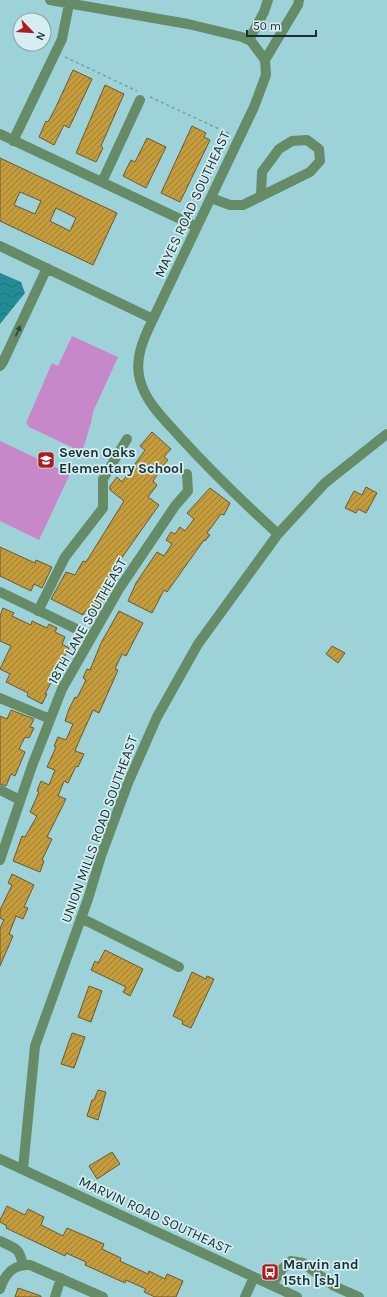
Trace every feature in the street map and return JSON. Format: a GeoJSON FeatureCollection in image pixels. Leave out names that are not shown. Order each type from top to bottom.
{"type":"FeatureCollection","features":[{"type":"Feature","properties":{"kind":"street"},"geometry":{"type":"LineString","coordinates":[[50,0],[188,24],[249,40],[264,60],[298,5],[299,0]]}},
{"type":"Feature","properties":{"kind":"street"},"geometry":{"type":"LineString","coordinates":[[249,40],[264,12],[268,0]]}},
{"type":"Feature","properties":{"kind":"street"},"geometry":{"type":"LineString","coordinates":[[14,141],[62,39],[69,4]]}},
{"type":"Feature","properties":{"kind":"street","name":"MAYES ROAD SOUTHEAST"},"geometry":{"type":"LineString","coordinates":[[264,60],[266,75],[261,90],[198,227],[141,345],[138,364],[140,380],[146,396],[154,408],[202,461],[278,534]]}},
{"type":"Feature","properties":{"kind":"street"},"geometry":{"type":"LineString","coordinates":[[102,182],[140,100]]}},
{"type":"Feature","properties":{"kind":"street"},"geometry":{"type":"LineString","coordinates":[[0,134],[198,227]]}},
{"type":"Feature","properties":{"kind":"street"},"geometry":{"type":"LineString","coordinates":[[211,198],[230,205],[243,205],[310,172],[320,161],[319,149],[308,140],[292,141],[279,149],[262,172],[261,196]]}},
{"type":"Feature","properties":{"kind":"street"},"geometry":{"type":"LineString","coordinates":[[0,246],[153,319]]}},
{"type":"Feature","properties":{"kind":"street"},"geometry":{"type":"LineString","coordinates":[[0,366],[47,268]]}},
{"type":"Feature","properties":{"kind":"street","name":"UNION MILLS ROAD SOUTHEAST"},"geometry":{"type":"LineString","coordinates":[[23,1169],[35,1046],[128,783],[157,717],[202,638],[278,534],[325,483],[387,434]]}},
{"type":"Feature","properties":{"kind":"street"},"geometry":{"type":"LineString","coordinates":[[38,611],[65,557],[103,508],[103,479],[127,439]]}},
{"type":"Feature","properties":{"kind":"street","name":"18TH LANE SOUTHEAST"},"geometry":{"type":"LineString","coordinates":[[0,860],[20,800],[62,689],[119,589],[175,506],[188,491],[186,474]]}},
{"type":"Feature","properties":{"kind":"street"},"geometry":{"type":"LineString","coordinates":[[0,592],[91,636]]}},
{"type":"Feature","properties":{"kind":"street"},"geometry":{"type":"LineString","coordinates":[[0,698],[50,719]]}},
{"type":"Feature","properties":{"kind":"street"},"geometry":{"type":"LineString","coordinates":[[0,790],[20,800]]}},
{"type":"Feature","properties":{"kind":"street"},"geometry":{"type":"LineString","coordinates":[[81,918],[179,967]]}},
{"type":"Feature","properties":{"kind":"street","name":"MARVIN ROAD SOUTHEAST"},"geometry":{"type":"LineString","coordinates":[[0,1159],[298,1297]]}},
{"type":"Feature","properties":{"kind":"street"},"geometry":{"type":"LineString","coordinates":[[0,1241],[20,1252],[23,1265]]}},
{"type":"Feature","properties":{"kind":"street"},"geometry":{"type":"LineString","coordinates":[[272,1285],[282,1269],[291,1261],[303,1263],[334,1286],[358,1297]]}},
{"type":"Feature","properties":{"kind":"street"},"geometry":{"type":"LineString","coordinates":[[0,1288],[3,1278],[9,1271],[23,1265],[34,1266],[103,1297]]}},
{"type":"Feature","properties":{"kind":"street"},"geometry":{"type":"LineString","coordinates":[[245,1297],[254,1277]]}},
{"type":"Feature","properties":{"kind":"street"},"geometry":{"type":"LineString","coordinates":[[55,1297],[62,1278]]}},
{"type":"Feature","properties":{"kind":"shaded area"},"geometry":{"type":"Polygon","coordinates":[[[72,336],[118,357],[93,412],[82,452],[29,427],[26,423],[52,363],[58,366],[72,336]]]}},
{"type":"Feature","properties":{"kind":"shaded area"},"geometry":{"type":"Polygon","coordinates":[[[0,441],[70,474],[39,540],[0,521],[0,441]]]}},
{"type":"Feature","properties":{"kind":"water"},"geometry":{"type":"Polygon","coordinates":[[[0,273],[21,282],[25,293],[0,324],[0,273]]]}},
{"type":"Feature","properties":{"kind":"building"},"geometry":{"type":"Polygon","coordinates":[[[73,70],[92,79],[69,128],[64,125],[54,145],[39,137],[46,121],[48,122],[55,109],[73,70]]]}},
{"type":"Feature","properties":{"kind":"building"},"geometry":{"type":"Polygon","coordinates":[[[105,85],[124,94],[101,146],[103,148],[96,162],[76,153],[105,85]]]}},
{"type":"Feature","properties":{"kind":"building"},"geometry":{"type":"Polygon","coordinates":[[[192,126],[206,133],[204,137],[210,140],[180,202],[161,193],[192,126]]]}},
{"type":"Feature","properties":{"kind":"building"},"geometry":{"type":"Polygon","coordinates":[[[147,138],[166,147],[146,188],[123,176],[131,160],[135,162],[147,138]]]}},
{"type":"Feature","properties":{"kind":"building"},"geometry":{"type":"Polygon","coordinates":[[[0,158],[117,213],[93,265],[0,221],[0,158]],[[20,192],[14,205],[35,214],[41,201],[20,192]],[[56,208],[50,221],[70,231],[76,218],[56,208]]]}},
{"type":"Feature","properties":{"kind":"building"},"geometry":{"type":"Polygon","coordinates":[[[152,432],[171,449],[164,457],[168,460],[158,471],[159,472],[153,481],[157,485],[148,497],[159,505],[116,566],[102,590],[106,592],[95,614],[86,610],[83,615],[51,599],[66,572],[75,575],[83,561],[86,562],[124,501],[110,490],[110,486],[117,477],[122,482],[145,450],[140,446],[152,432]]]}},
{"type":"Feature","properties":{"kind":"building"},"geometry":{"type":"Polygon","coordinates":[[[366,487],[377,493],[366,513],[358,509],[356,513],[345,508],[354,491],[362,495],[366,487]]]}},
{"type":"Feature","properties":{"kind":"building"},"geometry":{"type":"Polygon","coordinates":[[[210,488],[230,503],[224,515],[221,514],[207,533],[210,535],[205,541],[204,540],[167,592],[164,590],[152,613],[128,601],[136,583],[157,552],[164,556],[172,544],[166,540],[171,532],[175,534],[180,527],[185,531],[194,519],[187,513],[210,488]]]}},
{"type":"Feature","properties":{"kind":"building"},"geometry":{"type":"Polygon","coordinates":[[[0,547],[35,563],[36,560],[52,567],[42,588],[34,584],[31,591],[0,576],[0,547]]]}},
{"type":"Feature","properties":{"kind":"building"},"geometry":{"type":"Polygon","coordinates":[[[3,608],[14,613],[12,616],[31,625],[32,621],[47,628],[49,624],[57,628],[55,632],[65,637],[62,644],[69,648],[45,694],[47,694],[42,704],[27,696],[28,693],[6,682],[10,674],[0,669],[11,646],[0,641],[0,616],[3,608]]]}},
{"type":"Feature","properties":{"kind":"building"},"geometry":{"type":"Polygon","coordinates":[[[119,611],[143,623],[126,656],[122,654],[115,669],[118,670],[99,713],[93,710],[76,748],[75,751],[84,754],[78,767],[76,766],[68,783],[64,781],[58,796],[66,799],[47,837],[52,839],[42,860],[44,861],[40,872],[13,861],[22,836],[25,837],[37,816],[30,812],[39,792],[37,791],[41,781],[49,785],[55,770],[47,767],[56,747],[54,746],[58,737],[66,740],[73,724],[65,721],[69,709],[75,697],[77,698],[86,680],[83,678],[87,669],[90,670],[101,643],[119,611]]]}},
{"type":"Feature","properties":{"kind":"building"},"geometry":{"type":"Polygon","coordinates":[[[332,646],[345,653],[338,663],[326,654],[332,646]]]}},
{"type":"Feature","properties":{"kind":"building"},"geometry":{"type":"Polygon","coordinates":[[[11,710],[34,719],[30,727],[34,728],[29,738],[25,737],[19,749],[25,752],[15,776],[11,774],[6,786],[0,784],[0,716],[7,719],[11,710]]]}},
{"type":"Feature","properties":{"kind":"building"},"geometry":{"type":"Polygon","coordinates":[[[12,874],[34,885],[24,907],[28,908],[23,919],[16,916],[9,934],[13,936],[0,966],[0,928],[4,920],[0,918],[0,910],[12,885],[8,883],[12,874]]]}},
{"type":"Feature","properties":{"kind":"building"},"geometry":{"type":"Polygon","coordinates":[[[105,950],[143,969],[130,996],[123,992],[126,987],[91,970],[95,961],[98,963],[105,950]]]}},
{"type":"Feature","properties":{"kind":"building"},"geometry":{"type":"Polygon","coordinates":[[[192,972],[206,979],[207,976],[214,979],[191,1028],[182,1024],[183,1021],[173,1016],[192,972]]]}},
{"type":"Feature","properties":{"kind":"building"},"geometry":{"type":"Polygon","coordinates":[[[89,986],[102,991],[91,1022],[78,1017],[89,986]]]}},
{"type":"Feature","properties":{"kind":"building"},"geometry":{"type":"Polygon","coordinates":[[[72,1033],[85,1037],[74,1068],[61,1064],[72,1033]]]}},
{"type":"Feature","properties":{"kind":"building"},"geometry":{"type":"Polygon","coordinates":[[[98,1090],[106,1092],[98,1120],[87,1116],[92,1100],[94,1100],[98,1090]]]}},
{"type":"Feature","properties":{"kind":"building"},"geometry":{"type":"Polygon","coordinates":[[[112,1152],[120,1164],[97,1179],[89,1166],[112,1152]]]}},
{"type":"Feature","properties":{"kind":"building"},"geometry":{"type":"Polygon","coordinates":[[[7,1206],[25,1215],[28,1209],[44,1217],[41,1225],[63,1236],[67,1228],[104,1244],[102,1249],[121,1258],[120,1261],[148,1274],[149,1271],[165,1279],[167,1274],[183,1281],[176,1297],[155,1297],[144,1292],[146,1289],[126,1280],[125,1283],[85,1265],[86,1262],[66,1253],[65,1256],[6,1228],[7,1226],[0,1222],[0,1220],[7,1206]]]}},
{"type":"Feature","properties":{"kind":"building"},"geometry":{"type":"Polygon","coordinates":[[[18,1288],[41,1296],[41,1297],[15,1297],[18,1288]]]}},
{"type":"Feature","properties":{"kind":"place","name":"Seven Oaks Elementary School"},"geometry":{"type":"Point","coordinates":[46,460]}},
{"type":"Feature","properties":{"kind":"place","name":"Marvin and 15th [sb]"},"geometry":{"type":"Point","coordinates":[270,1272]}}]}
